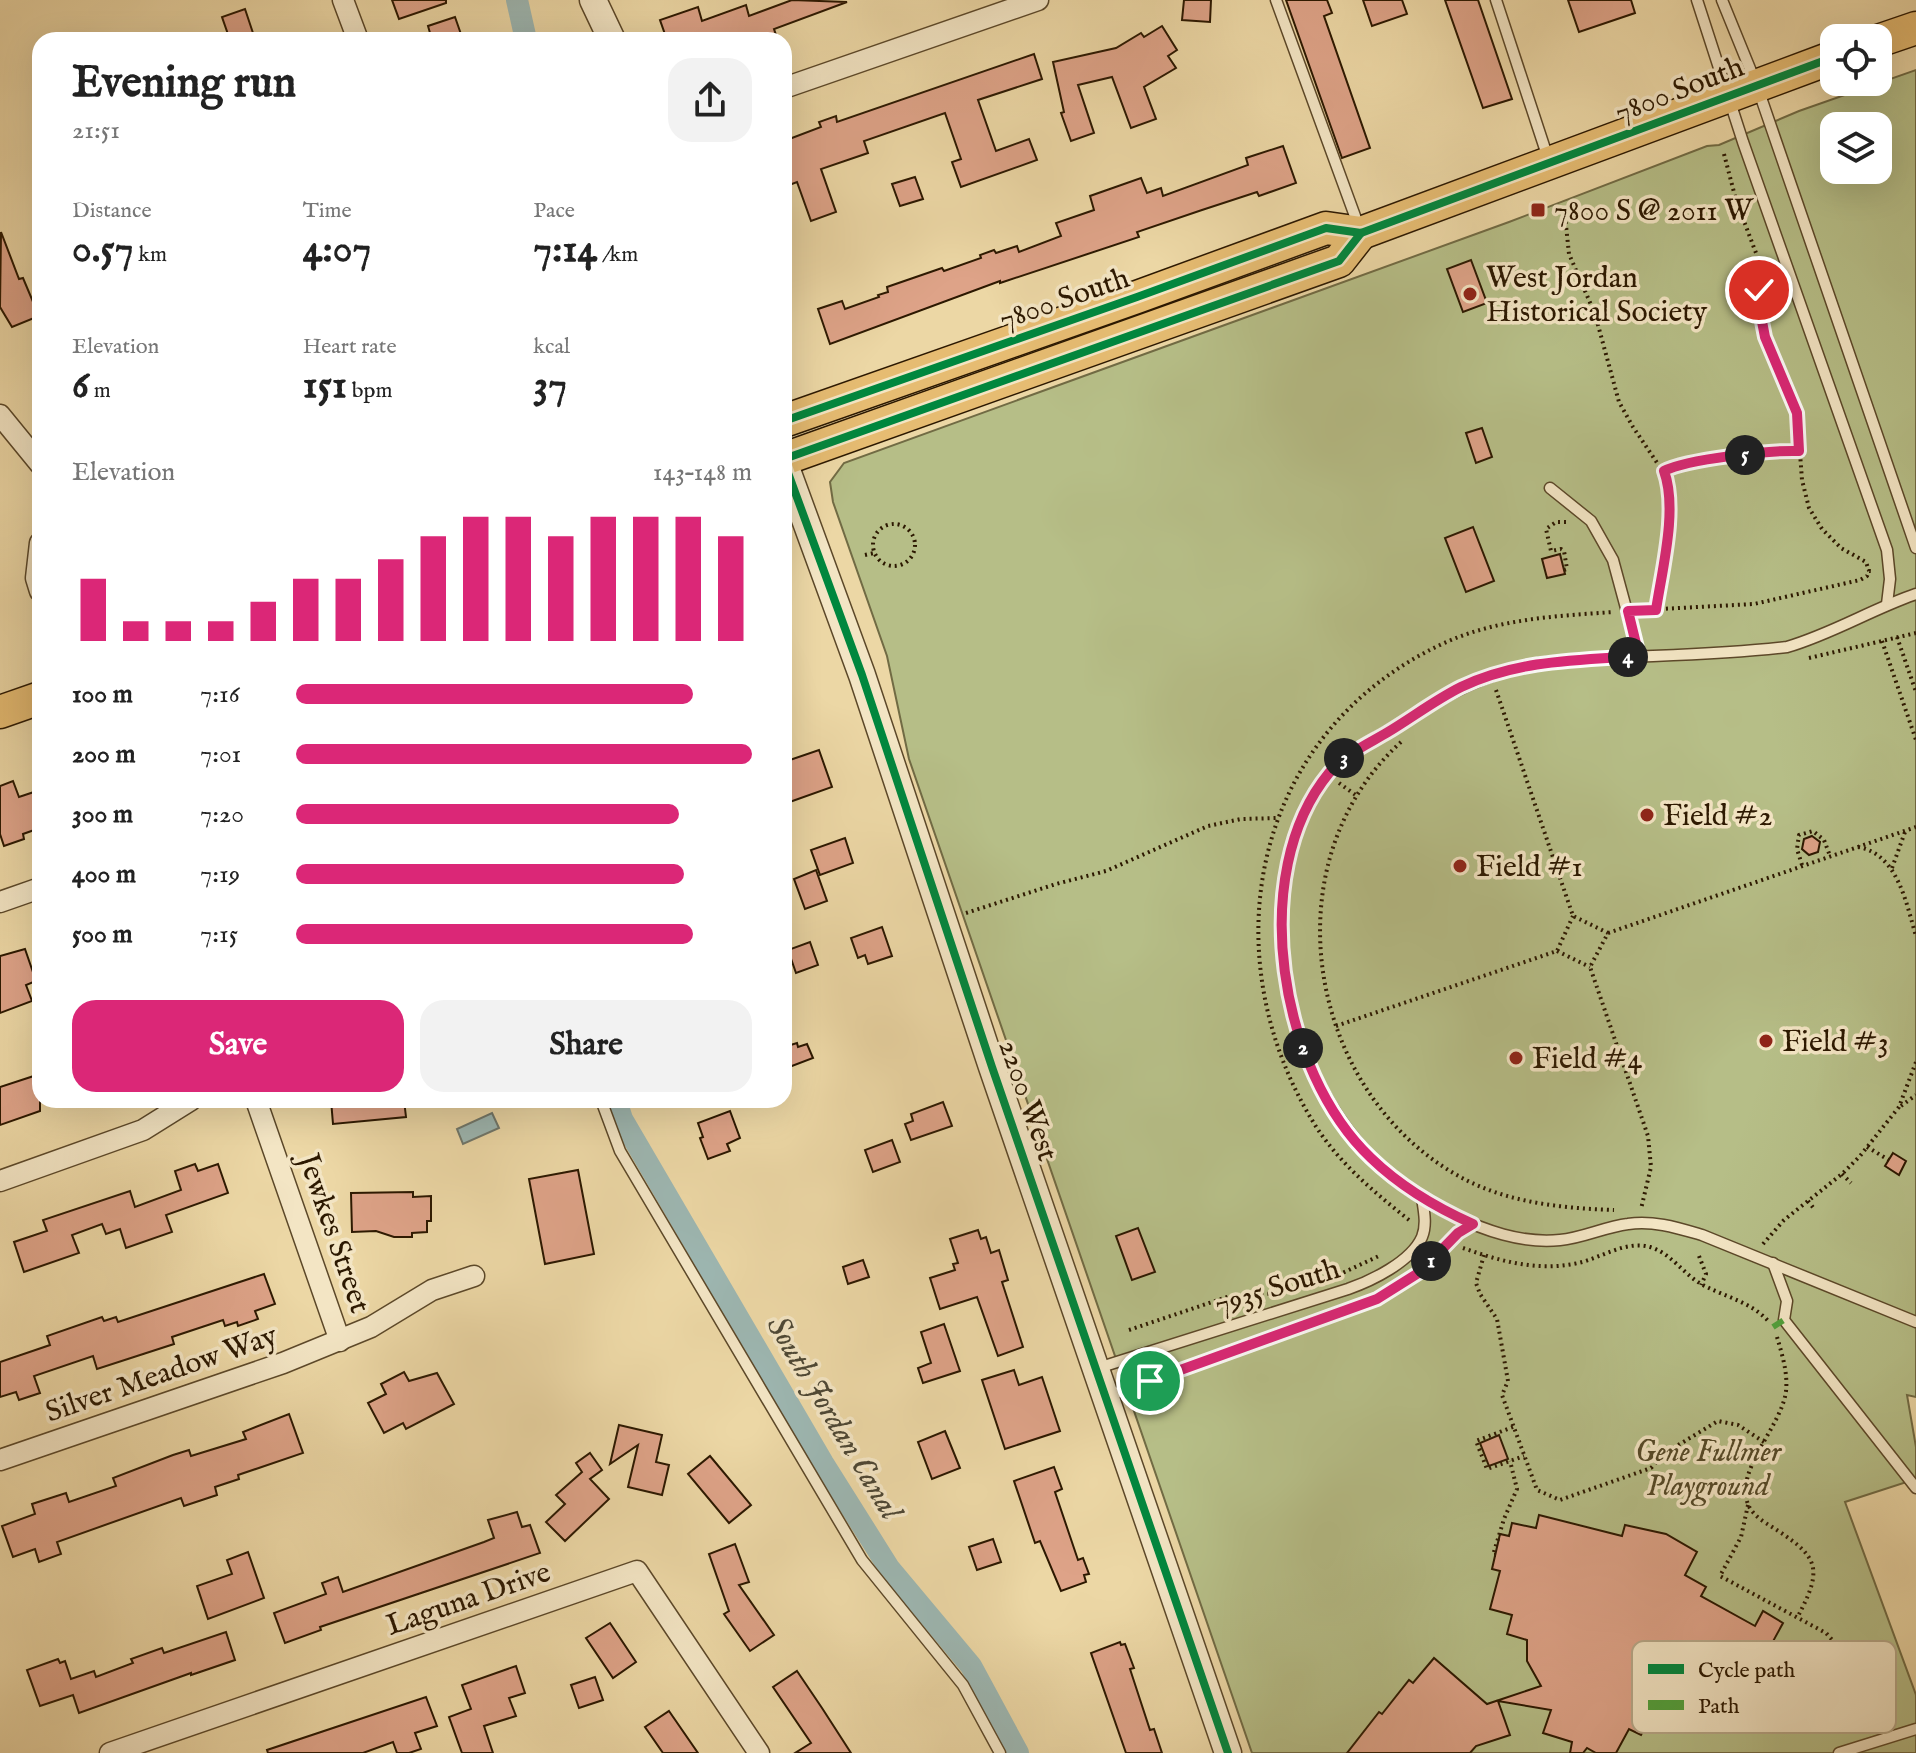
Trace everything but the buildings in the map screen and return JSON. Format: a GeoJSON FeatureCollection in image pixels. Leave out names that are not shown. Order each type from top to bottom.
{"type":"FeatureCollection","features":[{"type":"Feature","properties":{"kind":"main road"},"geometry":{"type":"LineString","coordinates":[[1892,36],[1916,28]]}},
{"type":"Feature","properties":{"kind":"main road","name":"7800 South"},"geometry":{"type":"LineString","coordinates":[[792,418],[1326,228],[1361,233],[1820,62]]}},
{"type":"Feature","properties":{"kind":"main road","name":"7800 South"},"geometry":{"type":"LineString","coordinates":[[792,457],[1339,261],[1361,233]]}},
{"type":"Feature","properties":{"kind":"main road"},"geometry":{"type":"LineString","coordinates":[[0,712],[32,701]]}},
{"type":"Feature","properties":{"kind":"street"},"geometry":{"type":"LineString","coordinates":[[343,0],[355,32]]}},
{"type":"Feature","properties":{"kind":"street"},"geometry":{"type":"LineString","coordinates":[[593,0],[608,32]]}},
{"type":"Feature","properties":{"kind":"street"},"geometry":{"type":"LineString","coordinates":[[792,85],[1038,0]]}},
{"type":"Feature","properties":{"kind":"street"},"geometry":{"type":"LineString","coordinates":[[0,415],[32,454]]}},
{"type":"Feature","properties":{"kind":"street","name":"2200 West"},"geometry":{"type":"LineString","coordinates":[[792,482],[862,675],[992,1067],[1228,1753]]}},
{"type":"Feature","properties":{"kind":"street"},"geometry":{"type":"LineString","coordinates":[[0,902],[32,891]]}},
{"type":"Feature","properties":{"kind":"street"},"geometry":{"type":"LineString","coordinates":[[0,1181],[143,1130],[178,1108]]}},
{"type":"Feature","properties":{"kind":"street","name":"Jewkes Street"},"geometry":{"type":"LineString","coordinates":[[259,1108],[340,1341]]}},
{"type":"Feature","properties":{"kind":"street","name":"Silver Meadow Way"},"geometry":{"type":"LineString","coordinates":[[0,1460],[340,1341],[371,1327],[432,1290],[474,1276]]}},
{"type":"Feature","properties":{"kind":"street","name":"Laguna Drive"},"geometry":{"type":"LineString","coordinates":[[110,1753],[637,1571],[759,1753]]}},
{"type":"Feature","properties":{"kind":"lane"},"geometry":{"type":"LineString","coordinates":[[1276,0],[1361,233]]}},
{"type":"Feature","properties":{"kind":"lane"},"geometry":{"type":"LineString","coordinates":[[1496,0],[1550,163]]}},
{"type":"Feature","properties":{"kind":"lane"},"geometry":{"type":"LineString","coordinates":[[1697,0],[1742,91],[1916,548]]}},
{"type":"Feature","properties":{"kind":"lane"},"geometry":{"type":"LineString","coordinates":[[1722,0],[1742,91],[1887,550],[1890,579],[1887,604]]}},
{"type":"Feature","properties":{"kind":"lane"},"geometry":{"type":"LineString","coordinates":[[1550,488],[1591,521],[1613,560],[1639,656]]}},
{"type":"Feature","properties":{"kind":"lane"},"geometry":{"type":"LineString","coordinates":[[1916,594],[1887,604],[1821,636],[1787,647],[1541,663],[1483,678],[1463,687],[1339,762],[1313,797],[1302,823],[1284,889],[1281,926],[1283,965],[1298,1035],[1323,1093],[1353,1138],[1370,1157],[1422,1198],[1473,1224],[1508,1236],[1542,1241],[1578,1237],[1627,1224],[1655,1223],[1702,1235],[1916,1322]]}},
{"type":"Feature","properties":{"kind":"lane"},"geometry":{"type":"LineString","coordinates":[[604,1108],[620,1151],[862,1560],[963,1685],[1000,1753]]}},
{"type":"Feature","properties":{"kind":"lane","name":"7935 South"},"geometry":{"type":"LineString","coordinates":[[1096,1369],[1348,1289],[1378,1276],[1406,1256],[1422,1238],[1425,1219],[1422,1198]]}},
{"type":"Feature","properties":{"kind":"lane","name":"7935 South"},"geometry":{"type":"LineString","coordinates":[[1106,1397],[1377,1299],[1420,1272],[1458,1233],[1473,1224]]}},
{"type":"Feature","properties":{"kind":"lane"},"geometry":{"type":"LineString","coordinates":[[1773,1263],[1787,1301],[1784,1320],[1916,1488]]}},
{"type":"Feature","properties":{"kind":"lane"},"geometry":{"type":"LineString","coordinates":[[1839,1753],[1916,1729]]}},
{"type":"Feature","properties":{"kind":"path"},"geometry":{"type":"LineString","coordinates":[[1406,1232],[1412,1222],[1353,1172],[1316,1127],[1274,1038],[1262,988],[1257,934],[1265,863],[1278,818],[1307,758],[1340,716],[1384,679],[1464,635],[1532,618],[1765,602],[1860,580],[1869,571],[1866,562],[1832,540],[1814,520],[1805,493],[1797,413],[1765,337],[1759,306],[1758,264],[1724,154]]}},
{"type":"Feature","properties":{"kind":"path"},"geometry":{"type":"LineString","coordinates":[[1565,216],[1569,254],[1595,314],[1619,402],[1664,471],[1669,497],[1656,610]]}},
{"type":"Feature","properties":{"kind":"path"},"geometry":{"type":"LineString","coordinates":[[1664,471],[1688,463],[1771,451],[1799,451]]}},
{"type":"Feature","properties":{"kind":"path"},"geometry":{"type":"LineString","coordinates":[[1564,570],[1567,569],[1564,551],[1551,554],[1546,529],[1560,521],[1576,525]]}},
{"type":"Feature","properties":{"kind":"path"},"geometry":{"type":"LineString","coordinates":[[888,525],[908,529],[915,541],[915,549],[908,561],[896,567],[882,563],[874,553],[873,539],[888,525]]}},
{"type":"Feature","properties":{"kind":"path"},"geometry":{"type":"LineString","coordinates":[[865,555],[874,553]]}},
{"type":"Feature","properties":{"kind":"path"},"geometry":{"type":"LineString","coordinates":[[1869,571],[1878,571]]}},
{"type":"Feature","properties":{"kind":"path"},"geometry":{"type":"LineString","coordinates":[[1798,659],[1916,633]]}},
{"type":"Feature","properties":{"kind":"path"},"geometry":{"type":"LineString","coordinates":[[1897,637],[1916,692]]}},
{"type":"Feature","properties":{"kind":"path"},"geometry":{"type":"LineString","coordinates":[[1882,641],[1916,740]]}},
{"type":"Feature","properties":{"kind":"path"},"geometry":{"type":"LineString","coordinates":[[1488,693],[1508,687]]}},
{"type":"Feature","properties":{"kind":"path"},"geometry":{"type":"LineString","coordinates":[[1496,690],[1573,916],[1557,951]]}},
{"type":"Feature","properties":{"kind":"path"},"geometry":{"type":"LineString","coordinates":[[1336,1026],[1557,951],[1590,967],[1648,1136],[1651,1167],[1641,1211],[1561,1206],[1497,1194],[1452,1172],[1413,1145],[1380,1108],[1357,1073],[1336,1026],[1323,980],[1320,907],[1335,844],[1357,796],[1368,775],[1409,737]]}},
{"type":"Feature","properties":{"kind":"path"},"geometry":{"type":"LineString","coordinates":[[1307,758],[1320,768]]}},
{"type":"Feature","properties":{"kind":"path"},"geometry":{"type":"LineString","coordinates":[[1334,779],[1357,796]]}},
{"type":"Feature","properties":{"kind":"path"},"geometry":{"type":"LineString","coordinates":[[966,913],[1106,871],[1208,826],[1241,819],[1278,818]]}},
{"type":"Feature","properties":{"kind":"path"},"geometry":{"type":"LineString","coordinates":[[1590,967],[1608,933],[1916,827]]}},
{"type":"Feature","properties":{"kind":"path"},"geometry":{"type":"LineString","coordinates":[[1892,868],[1905,830]]}},
{"type":"Feature","properties":{"kind":"path"},"geometry":{"type":"LineString","coordinates":[[1802,865],[1797,849],[1799,835],[1813,831],[1824,840],[1830,856]]}},
{"type":"Feature","properties":{"kind":"path"},"geometry":{"type":"LineString","coordinates":[[1856,847],[1871,851],[1892,868],[1916,936]]}},
{"type":"Feature","properties":{"kind":"path"},"geometry":{"type":"LineString","coordinates":[[1573,916],[1608,933]]}},
{"type":"Feature","properties":{"kind":"path"},"geometry":{"type":"LineString","coordinates":[[1899,1107],[1916,1062]]}},
{"type":"Feature","properties":{"kind":"path"},"geometry":{"type":"LineString","coordinates":[[1763,1244],[1784,1220],[1842,1174],[1899,1107],[1916,1095]]}},
{"type":"Feature","properties":{"kind":"path"},"geometry":{"type":"LineString","coordinates":[[1867,1147],[1889,1160]]}},
{"type":"Feature","properties":{"kind":"path"},"geometry":{"type":"LineString","coordinates":[[1842,1174],[1851,1183]]}},
{"type":"Feature","properties":{"kind":"path"},"geometry":{"type":"LineString","coordinates":[[1808,1201],[1815,1210]]}},
{"type":"Feature","properties":{"kind":"path"},"geometry":{"type":"LineString","coordinates":[[1459,1246],[1514,1264],[1558,1266],[1580,1263],[1640,1245],[1663,1253],[1701,1285],[1762,1314],[1777,1337],[1787,1389],[1779,1418],[1750,1469],[1746,1486],[1748,1505],[1741,1537],[1720,1576],[1826,1633],[1833,1641]]}},
{"type":"Feature","properties":{"kind":"path"},"geometry":{"type":"LineString","coordinates":[[1330,1280],[1391,1248]]}},
{"type":"Feature","properties":{"kind":"path"},"geometry":{"type":"LineString","coordinates":[[1484,1255],[1478,1271],[1477,1288],[1497,1319],[1508,1381],[1502,1395],[1537,1490],[1560,1500],[1651,1468],[1665,1453],[1718,1421],[1738,1425],[1764,1442]]}},
{"type":"Feature","properties":{"kind":"path"},"geometry":{"type":"LineString","coordinates":[[1699,1256],[1706,1274],[1701,1285]]}},
{"type":"Feature","properties":{"kind":"path"},"geometry":{"type":"LineString","coordinates":[[1129,1330],[1230,1296],[1289,1293]]}},
{"type":"Feature","properties":{"kind":"path"},"geometry":{"type":"LineString","coordinates":[[1514,1427],[1476,1441],[1487,1469],[1524,1456]]}},
{"type":"Feature","properties":{"kind":"path"},"geometry":{"type":"LineString","coordinates":[[1496,1555],[1493,1555],[1501,1527],[1517,1489],[1510,1461]]}},
{"type":"Feature","properties":{"kind":"path"},"geometry":{"type":"LineString","coordinates":[[1748,1505],[1762,1521],[1800,1546],[1812,1561],[1814,1580],[1797,1618]]}},
{"type":"Feature","properties":{"kind":"green space","name":"Gene Fullmer Playground"},"geometry":{"type":"Polygon","coordinates":[[[1916,70],[1916,1397],[1907,1395],[1916,1447],[1916,1479],[1845,1502],[1916,1695],[1916,1753],[1252,1753],[909,759],[887,656],[833,502],[830,482],[844,463],[1509,222],[1707,146],[1719,145],[1842,96],[1892,96],[1892,78],[1916,70]]]}},
{"type":"Feature","properties":{"kind":"water"},"geometry":{"type":"Polygon","coordinates":[[[492,1113],[499,1128],[463,1144],[457,1129],[492,1113]]]}},
{"type":"Feature","properties":{"kind":"waterway","name":"South Jordan Canal"},"geometry":{"type":"LineString","coordinates":[[517,0],[524,32]]}},
{"type":"Feature","properties":{"kind":"waterway","name":"South Jordan Canal"},"geometry":{"type":"LineString","coordinates":[[619,1108],[622,1119],[823,1463],[889,1568],[971,1666],[1018,1753]]}},
{"type":"Feature","properties":{"kind":"marked path"},"geometry":{"type":"LineString","coordinates":[[1773,1327],[1784,1320]]}},
{"type":"Feature","properties":{"kind":"cycle path"},"geometry":{"type":"LineString","coordinates":[[792,418],[1326,228],[1361,233],[1820,62]]}},
{"type":"Feature","properties":{"kind":"cycle path"},"geometry":{"type":"LineString","coordinates":[[792,456],[1339,261],[1361,233]]}},
{"type":"Feature","properties":{"kind":"cycle path"},"geometry":{"type":"LineString","coordinates":[[792,484],[862,675],[992,1067],[1228,1753]]}},
{"type":"Feature","properties":{"kind":"place","name":"7800 S @ 2011 W"},"geometry":{"type":"Point","coordinates":[1538,210]}},
{"type":"Feature","properties":{"kind":"place","name":"West Jordan Historical Society"},"geometry":{"type":"Point","coordinates":[1470,294]}},
{"type":"Feature","properties":{"kind":"place","name":"Field #2"},"geometry":{"type":"Point","coordinates":[1647,815]}},
{"type":"Feature","properties":{"kind":"place","name":"Field #1"},"geometry":{"type":"Point","coordinates":[1460,866]}},
{"type":"Feature","properties":{"kind":"place","name":"Field #3"},"geometry":{"type":"Point","coordinates":[1766,1041]}},
{"type":"Feature","properties":{"kind":"place","name":"Field #4"},"geometry":{"type":"Point","coordinates":[1516,1058]}},
{"type":"Feature","properties":{"kind":"route"},"geometry":{"type":"LineString","coordinates":[[1150,1381],[1377,1299],[1420,1272],[1458,1233],[1473,1224],[1422,1198],[1370,1157],[1335,1114],[1310,1067],[1289,1002],[1283,965],[1281,926],[1284,889],[1292,852],[1313,797],[1339,762],[1439,699],[1483,678],[1516,668],[1541,663],[1639,656],[1628,611],[1656,610],[1669,497],[1664,471],[1688,463],[1771,451],[1799,451],[1797,413],[1765,337],[1759,290]]}}]}
